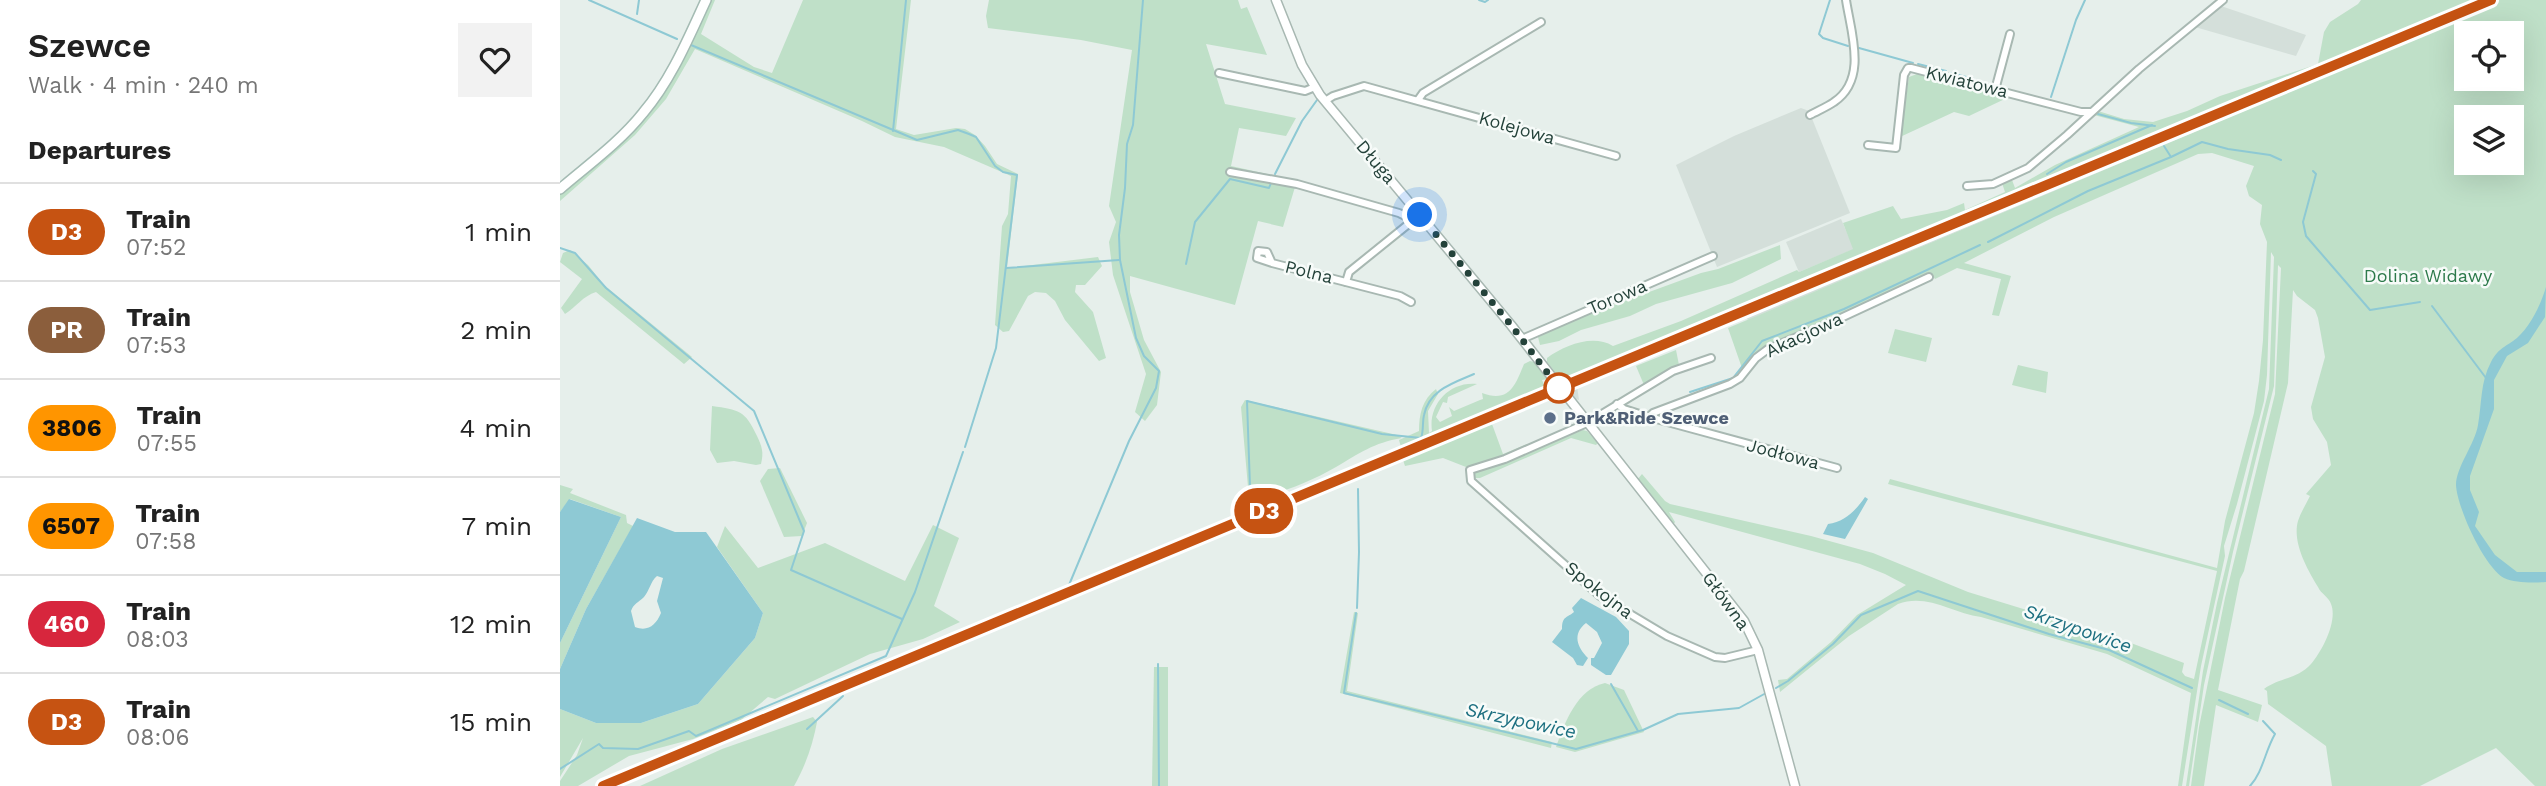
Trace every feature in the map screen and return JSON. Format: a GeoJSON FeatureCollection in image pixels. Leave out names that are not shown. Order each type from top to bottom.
{"type":"FeatureCollection","features":[{"type":"Feature","properties":{"kind":"main road"},"geometry":{"type":"LineString","coordinates":[[560,189],[606,150],[645,111],[675,64],[706,0]]}},
{"type":"Feature","properties":{"kind":"street","name":"Długa"},"geometry":{"type":"LineString","coordinates":[[1276,0],[1301,65],[1315,88],[1416,218],[1522,339],[1603,443]]}},
{"type":"Feature","properties":{"kind":"street"},"geometry":{"type":"LineString","coordinates":[[1810,115],[1835,102],[1847,89],[1853,76],[1855,55],[1846,0]]}},
{"type":"Feature","properties":{"kind":"street"},"geometry":{"type":"LineString","coordinates":[[1967,186],[1993,184],[2018,174],[2047,153],[2139,69],[2223,0]]}},
{"type":"Feature","properties":{"kind":"street"},"geometry":{"type":"LineString","coordinates":[[1418,100],[1423,93],[1541,22]]}},
{"type":"Feature","properties":{"kind":"street"},"geometry":{"type":"LineString","coordinates":[[1995,90],[2010,34]]}},
{"type":"Feature","properties":{"kind":"street","name":"Kwiatowa"},"geometry":{"type":"LineString","coordinates":[[1868,145],[1896,148],[1904,75],[1908,68],[2081,112],[2091,112]]}},
{"type":"Feature","properties":{"kind":"street"},"geometry":{"type":"LineString","coordinates":[[1219,73],[1305,91],[1315,88]]}},
{"type":"Feature","properties":{"kind":"street","name":"Kolejowa"},"geometry":{"type":"LineString","coordinates":[[1325,101],[1332,96],[1364,86],[1616,156]]}},
{"type":"Feature","properties":{"kind":"street"},"geometry":{"type":"LineString","coordinates":[[1230,172],[1297,184],[1416,218]]}},
{"type":"Feature","properties":{"kind":"street","name":"Polna"},"geometry":{"type":"LineString","coordinates":[[1346,282],[1349,272],[1416,218]]}},
{"type":"Feature","properties":{"kind":"street","name":"Torowa"},"geometry":{"type":"LineString","coordinates":[[1522,339],[1713,256]]}},
{"type":"Feature","properties":{"kind":"street","name":"Polna"},"geometry":{"type":"LineString","coordinates":[[1272,263],[1400,296],[1411,302]]}},
{"type":"Feature","properties":{"kind":"street","name":"Akacjowa"},"geometry":{"type":"LineString","coordinates":[[1649,417],[1653,413],[1730,384],[1740,378],[1756,358],[1768,349],[1929,276]]}},
{"type":"Feature","properties":{"kind":"street"},"geometry":{"type":"LineString","coordinates":[[1587,422],[1673,371],[1712,358]]}},
{"type":"Feature","properties":{"kind":"street","name":"Jodłowa"},"geometry":{"type":"LineString","coordinates":[[1617,404],[1623,409],[1649,417],[1837,468]]}},
{"type":"Feature","properties":{"kind":"street","name":"Spokojna"},"geometry":{"type":"LineString","coordinates":[[1587,422],[1505,459],[1470,470],[1471,481],[1574,575],[1631,616],[1667,636],[1715,657],[1724,658],[1758,650]]}},
{"type":"Feature","properties":{"kind":"street","name":"Główna"},"geometry":{"type":"LineString","coordinates":[[1603,443],[1735,610],[1758,650],[1796,786]]}},
{"type":"Feature","properties":{"kind":"shaded area"},"geometry":{"type":"Polygon","coordinates":[[[2508,0],[1748,320],[1745,316],[1577,386],[1579,400],[1575,399],[1563,382],[1562,379],[1782,287],[1829,269],[1833,270],[2350,55],[2508,0]]]}},
{"type":"Feature","properties":{"kind":"shaded area"},"geometry":{"type":"Polygon","coordinates":[[[2221,6],[2306,35],[2296,56],[2195,27],[2221,6]]]}},
{"type":"Feature","properties":{"kind":"shaded area"},"geometry":{"type":"Polygon","coordinates":[[[1801,108],[1809,111],[1850,213],[1717,267],[1676,165],[1734,136],[1801,108]]]}},
{"type":"Feature","properties":{"kind":"shaded area"},"geometry":{"type":"Polygon","coordinates":[[[1841,219],[1854,249],[1799,272],[1786,242],[1841,219]]]}},
{"type":"Feature","properties":{"kind":"shaded area"},"geometry":{"type":"Polygon","coordinates":[[[1553,388],[1560,396],[1376,471],[1373,464],[1553,388]]]}},
{"type":"Feature","properties":{"kind":"green space"},"geometry":{"type":"Polygon","coordinates":[[[709,0],[715,0],[701,34],[754,67],[772,73],[803,0],[911,0],[896,129],[914,135],[965,129],[975,135],[997,164],[1018,174],[1007,268],[1098,257],[1102,266],[1085,285],[1076,285],[1075,292],[1093,312],[1106,358],[1099,361],[1065,320],[1055,301],[1046,293],[1035,292],[1028,296],[1009,331],[1003,332],[995,325],[1002,226],[1008,214],[1011,176],[944,147],[895,137],[695,49],[666,99],[635,135],[560,201],[560,193],[641,120],[709,0]]]}},
{"type":"Feature","properties":{"kind":"green space"},"geometry":{"type":"Polygon","coordinates":[[[989,0],[1238,0],[1241,9],[1247,7],[1267,55],[1206,44],[1225,104],[1296,118],[1286,136],[1239,128],[1231,166],[1294,180],[1295,187],[1283,227],[1258,221],[1235,305],[1130,276],[1130,292],[1144,340],[1161,372],[1157,405],[1145,421],[1135,412],[1146,374],[1113,275],[1109,242],[1116,222],[1109,206],[1132,50],[1081,40],[988,28],[986,16],[989,0]]]}},
{"type":"Feature","properties":{"kind":"green space","name":"Dolina Widawy"},"geometry":{"type":"Polygon","coordinates":[[[2361,0],[2546,0],[2546,786],[2535,786],[2496,748],[2420,786],[2332,786],[2326,746],[2268,704],[2267,691],[2264,689],[2300,673],[2320,652],[2331,627],[2333,611],[2330,602],[2309,572],[2297,538],[2298,521],[2310,496],[2306,494],[2331,465],[2327,442],[2313,419],[2311,407],[2325,357],[2318,318],[2315,310],[2293,290],[2288,383],[2240,579],[2218,690],[2262,705],[2258,722],[2216,705],[2204,786],[2191,786],[2199,727],[2225,598],[2275,394],[2281,268],[2278,265],[2274,386],[2233,552],[2204,685],[2189,786],[2186,786],[2203,671],[2217,603],[2269,389],[2274,257],[2271,252],[2264,401],[2224,546],[2225,556],[2201,666],[2182,786],[2178,786],[2191,693],[2107,654],[1929,602],[1909,601],[1898,604],[1849,636],[1780,692],[1778,680],[1787,679],[1831,642],[1857,615],[1906,585],[1860,564],[1669,512],[1675,522],[1673,525],[1637,480],[1642,474],[1670,504],[1873,553],[1968,592],[2115,637],[2184,663],[2182,672],[2194,679],[2217,571],[1888,484],[1890,479],[2217,568],[2225,521],[2254,413],[2263,340],[2267,242],[2260,224],[2262,205],[2249,196],[2246,186],[2254,166],[2212,153],[2198,154],[2054,217],[1964,263],[2011,276],[1999,316],[1992,315],[2001,279],[1957,268],[1935,279],[1931,274],[1761,349],[1743,371],[1728,328],[2318,80],[2321,68],[1833,271],[1829,269],[1782,287],[1562,379],[1563,382],[1547,362],[1547,358],[1562,349],[1588,341],[1613,346],[1681,321],[1797,270],[1799,272],[1853,249],[1843,223],[1893,206],[1901,219],[1947,210],[1964,203],[1965,210],[2005,192],[2002,183],[2012,180],[2015,188],[2055,165],[2139,127],[2094,115],[2098,111],[2124,119],[2153,122],[2220,96],[2318,64],[2324,32],[2330,22],[2361,0]]]}},
{"type":"Feature","properties":{"kind":"green space"},"geometry":{"type":"Polygon","coordinates":[[[1917,74],[2009,97],[1969,116],[1954,112],[1900,137],[1909,77],[1917,74]]]}},
{"type":"Feature","properties":{"kind":"green space"},"geometry":{"type":"Polygon","coordinates":[[[1780,245],[1781,259],[1732,283],[1656,304],[1630,316],[1540,345],[1538,337],[1581,317],[1780,245]]]}},
{"type":"Feature","properties":{"kind":"green space"},"geometry":{"type":"Polygon","coordinates":[[[570,250],[588,265],[604,285],[692,357],[684,364],[596,292],[565,314],[561,308],[582,279],[560,262],[563,253],[570,250]]]}},
{"type":"Feature","properties":{"kind":"green space"},"geometry":{"type":"Polygon","coordinates":[[[1895,329],[1932,338],[1926,362],[1888,353],[1895,329]]]}},
{"type":"Feature","properties":{"kind":"green space"},"geometry":{"type":"Polygon","coordinates":[[[1676,350],[1679,365],[1644,385],[1636,366],[1676,350]]]}},
{"type":"Feature","properties":{"kind":"green space"},"geometry":{"type":"Polygon","coordinates":[[[1534,362],[1547,379],[1542,380],[1545,387],[1401,447],[1399,440],[1419,431],[1422,408],[1436,389],[1438,394],[1428,411],[1429,433],[1432,431],[1433,412],[1449,391],[1458,386],[1477,384],[1448,397],[1447,403],[1443,402],[1436,417],[1440,422],[1452,416],[1449,407],[1454,411],[1483,399],[1482,393],[1499,396],[1511,390],[1524,364],[1534,362]]]}},
{"type":"Feature","properties":{"kind":"green space"},"geometry":{"type":"Polygon","coordinates":[[[2018,365],[2048,372],[2046,393],[2012,385],[2018,365]]]}},
{"type":"Feature","properties":{"kind":"green space"},"geometry":{"type":"Polygon","coordinates":[[[1245,400],[1402,438],[1375,446],[1328,472],[1264,497],[1248,487],[1241,407],[1245,400]]]}},
{"type":"Feature","properties":{"kind":"green space"},"geometry":{"type":"Polygon","coordinates":[[[712,406],[735,410],[745,416],[761,447],[761,464],[734,461],[717,463],[710,450],[712,406]]]}},
{"type":"Feature","properties":{"kind":"green space"},"geometry":{"type":"Polygon","coordinates":[[[1492,424],[1503,454],[1527,444],[1528,447],[1507,456],[1466,467],[1443,458],[1405,466],[1403,460],[1492,424]]]}},
{"type":"Feature","properties":{"kind":"green space"},"geometry":{"type":"Polygon","coordinates":[[[1583,430],[1598,443],[1596,445],[1571,438],[1480,478],[1472,478],[1472,472],[1583,430]]]}},
{"type":"Feature","properties":{"kind":"green space"},"geometry":{"type":"Polygon","coordinates":[[[780,468],[807,523],[802,536],[784,537],[760,481],[768,469],[780,468]]]}},
{"type":"Feature","properties":{"kind":"green space"},"geometry":{"type":"Polygon","coordinates":[[[560,485],[573,489],[570,493],[626,515],[627,523],[633,526],[586,609],[560,669],[560,643],[621,517],[570,499],[560,512],[560,485]]]}},
{"type":"Feature","properties":{"kind":"green space"},"geometry":{"type":"Polygon","coordinates":[[[933,525],[959,538],[934,606],[960,622],[923,639],[870,654],[775,699],[768,697],[741,720],[693,739],[629,756],[578,786],[560,786],[560,781],[577,755],[583,738],[560,777],[560,709],[596,723],[641,723],[698,704],[755,638],[763,613],[717,547],[725,526],[758,568],[825,543],[905,581],[933,525]]]}},
{"type":"Feature","properties":{"kind":"green space"},"geometry":{"type":"Polygon","coordinates":[[[1354,612],[1358,613],[1347,691],[1552,742],[1551,748],[1340,693],[1354,612]]]}},
{"type":"Feature","properties":{"kind":"green space"},"geometry":{"type":"Polygon","coordinates":[[[1154,667],[1168,667],[1168,786],[1152,786],[1154,667]]]}},
{"type":"Feature","properties":{"kind":"green space"},"geometry":{"type":"Polygon","coordinates":[[[1605,683],[1624,690],[1644,732],[1575,752],[1556,747],[1573,708],[1587,692],[1605,683]]]}},
{"type":"Feature","properties":{"kind":"green space"},"geometry":{"type":"Polygon","coordinates":[[[813,717],[817,722],[813,739],[794,786],[640,786],[722,749],[813,717]]]}},
{"type":"Feature","properties":{"kind":"water"},"geometry":{"type":"Polygon","coordinates":[[[2546,287],[2545,317],[2528,343],[2507,356],[2494,380],[2494,409],[2470,476],[2470,490],[2479,512],[2475,526],[2495,555],[2517,572],[2546,572],[2546,582],[2513,581],[2496,572],[2480,550],[2466,521],[2456,485],[2459,471],[2476,432],[2487,370],[2500,350],[2527,327],[2546,287]]]}},
{"type":"Feature","properties":{"kind":"water"},"geometry":{"type":"Polygon","coordinates":[[[1865,497],[1868,499],[1845,539],[1823,534],[1828,524],[1849,515],[1865,497]]]}},
{"type":"Feature","properties":{"kind":"water"},"geometry":{"type":"Polygon","coordinates":[[[569,499],[621,517],[560,643],[560,512],[569,499]]]}},
{"type":"Feature","properties":{"kind":"water"},"geometry":{"type":"Polygon","coordinates":[[[637,518],[675,532],[706,532],[763,613],[755,638],[698,704],[641,723],[596,723],[560,709],[560,669],[586,609],[637,518]],[[657,576],[648,592],[632,608],[635,627],[648,628],[659,617],[661,613],[657,601],[663,578],[657,576]]]}},
{"type":"Feature","properties":{"kind":"water"},"geometry":{"type":"Polygon","coordinates":[[[1581,598],[1616,617],[1629,631],[1629,644],[1611,675],[1606,675],[1591,665],[1591,658],[1594,658],[1602,643],[1597,632],[1586,623],[1578,636],[1579,645],[1588,658],[1583,666],[1577,665],[1573,658],[1552,642],[1562,629],[1564,619],[1574,612],[1572,608],[1581,598]]]}},
{"type":"Feature","properties":{"kind":"waterway"},"geometry":{"type":"LineString","coordinates":[[589,0],[677,39]]}},
{"type":"Feature","properties":{"kind":"waterway"},"geometry":{"type":"LineString","coordinates":[[637,14],[639,0]]}},
{"type":"Feature","properties":{"kind":"waterway"},"geometry":{"type":"LineString","coordinates":[[893,131],[906,0]]}},
{"type":"Feature","properties":{"kind":"waterway"},"geometry":{"type":"LineString","coordinates":[[1069,585],[1129,441],[1156,388],[1159,371],[1144,356],[1136,338],[1120,260],[1119,235],[1127,144],[1133,125],[1143,0]]}},
{"type":"Feature","properties":{"kind":"waterway"},"geometry":{"type":"LineString","coordinates":[[1479,0],[1488,0]]}},
{"type":"Feature","properties":{"kind":"waterway"},"geometry":{"type":"LineString","coordinates":[[1830,0],[1819,34],[1823,38],[1848,46]]}},
{"type":"Feature","properties":{"kind":"waterway"},"geometry":{"type":"LineString","coordinates":[[2051,97],[2085,0]]}},
{"type":"Feature","properties":{"kind":"waterway"},"geometry":{"type":"LineString","coordinates":[[691,45],[917,140],[958,130],[969,134],[976,137],[995,166],[1003,172],[1017,175],[996,348],[965,447]]}},
{"type":"Feature","properties":{"kind":"waterway"},"geometry":{"type":"LineString","coordinates":[[1859,48],[1913,63]]}},
{"type":"Feature","properties":{"kind":"waterway"},"geometry":{"type":"LineString","coordinates":[[1918,64],[1946,71]]}},
{"type":"Feature","properties":{"kind":"waterway"},"geometry":{"type":"LineString","coordinates":[[1951,73],[1974,79]]}},
{"type":"Feature","properties":{"kind":"waterway"},"geometry":{"type":"LineString","coordinates":[[1275,174],[1302,121],[1317,100]]}},
{"type":"Feature","properties":{"kind":"waterway"},"geometry":{"type":"LineString","coordinates":[[2098,114],[2155,126]]}},
{"type":"Feature","properties":{"kind":"waterway"},"geometry":{"type":"LineString","coordinates":[[2047,174],[2066,162],[2152,125]]}},
{"type":"Feature","properties":{"kind":"waterway"},"geometry":{"type":"LineString","coordinates":[[1988,242],[2088,191],[2202,142],[2270,155],[2281,160]]}},
{"type":"Feature","properties":{"kind":"waterway"},"geometry":{"type":"LineString","coordinates":[[2164,146],[2171,157]]}},
{"type":"Feature","properties":{"kind":"waterway"},"geometry":{"type":"LineString","coordinates":[[2313,171],[2316,174],[2303,222],[2306,236],[2370,310],[2420,302]]}},
{"type":"Feature","properties":{"kind":"waterway"},"geometry":{"type":"LineString","coordinates":[[1186,264],[1195,222],[1230,179],[1269,188],[1271,183]]}},
{"type":"Feature","properties":{"kind":"waterway"},"geometry":{"type":"LineString","coordinates":[[1690,392],[1733,378],[1762,341],[1844,309],[1980,245]]}},
{"type":"Feature","properties":{"kind":"waterway"},"geometry":{"type":"LineString","coordinates":[[560,248],[575,253],[606,288],[754,411],[804,531],[791,570],[902,619]]}},
{"type":"Feature","properties":{"kind":"waterway"},"geometry":{"type":"LineString","coordinates":[[1006,268],[1119,260]]}},
{"type":"Feature","properties":{"kind":"waterway"},"geometry":{"type":"LineString","coordinates":[[2432,306],[2486,378]]}},
{"type":"Feature","properties":{"kind":"waterway"},"geometry":{"type":"LineString","coordinates":[[1250,487],[1247,401],[1382,434],[1421,438],[1424,415],[1431,399],[1443,388],[1474,374]]}},
{"type":"Feature","properties":{"kind":"waterway"},"geometry":{"type":"LineString","coordinates":[[560,769],[599,744],[603,748],[638,749],[689,731],[696,736],[886,656],[915,592],[963,452]]}},
{"type":"Feature","properties":{"kind":"waterway","name":"Skrzypowice"},"geometry":{"type":"LineString","coordinates":[[1357,608],[1358,489]]}},
{"type":"Feature","properties":{"kind":"waterway","name":"Skrzypowice"},"geometry":{"type":"LineString","coordinates":[[1776,688],[1833,644],[1861,615],[1918,591],[2049,634],[2109,650],[2192,688]]}},
{"type":"Feature","properties":{"kind":"waterway","name":"Skrzypowice"},"geometry":{"type":"LineString","coordinates":[[1356,613],[1344,693],[1576,749],[1643,730],[1678,714],[1739,708],[1766,693]]}},
{"type":"Feature","properties":{"kind":"waterway"},"geometry":{"type":"LineString","coordinates":[[1158,664],[1159,786]]}},
{"type":"Feature","properties":{"kind":"waterway"},"geometry":{"type":"LineString","coordinates":[[1611,684],[1638,731]]}},
{"type":"Feature","properties":{"kind":"waterway"},"geometry":{"type":"LineString","coordinates":[[807,729],[843,696]]}},
{"type":"Feature","properties":{"kind":"waterway","name":"Skrzypowice"},"geometry":{"type":"LineString","coordinates":[[2219,700],[2248,714]]}},
{"type":"Feature","properties":{"kind":"waterway","name":"Skrzypowice"},"geometry":{"type":"LineString","coordinates":[[2250,786],[2275,734],[2263,721]]}},
{"type":"Feature","properties":{"kind":"railway"},"geometry":{"type":"LineString","coordinates":[[603,786],[2491,0]]}},
{"type":"Feature","properties":{"kind":"train","name":"D3"},"geometry":{"type":"LineString","coordinates":[[603,786],[2491,0]]}},
{"type":"Feature","properties":{"kind":"place","name":"Park&Ride Szewce"},"geometry":{"type":"Point","coordinates":[1550,418]}},
{"type":"Feature","properties":{"kind":"route"},"geometry":{"type":"LineString","coordinates":[[1420,215],[1559,388]]}}]}
